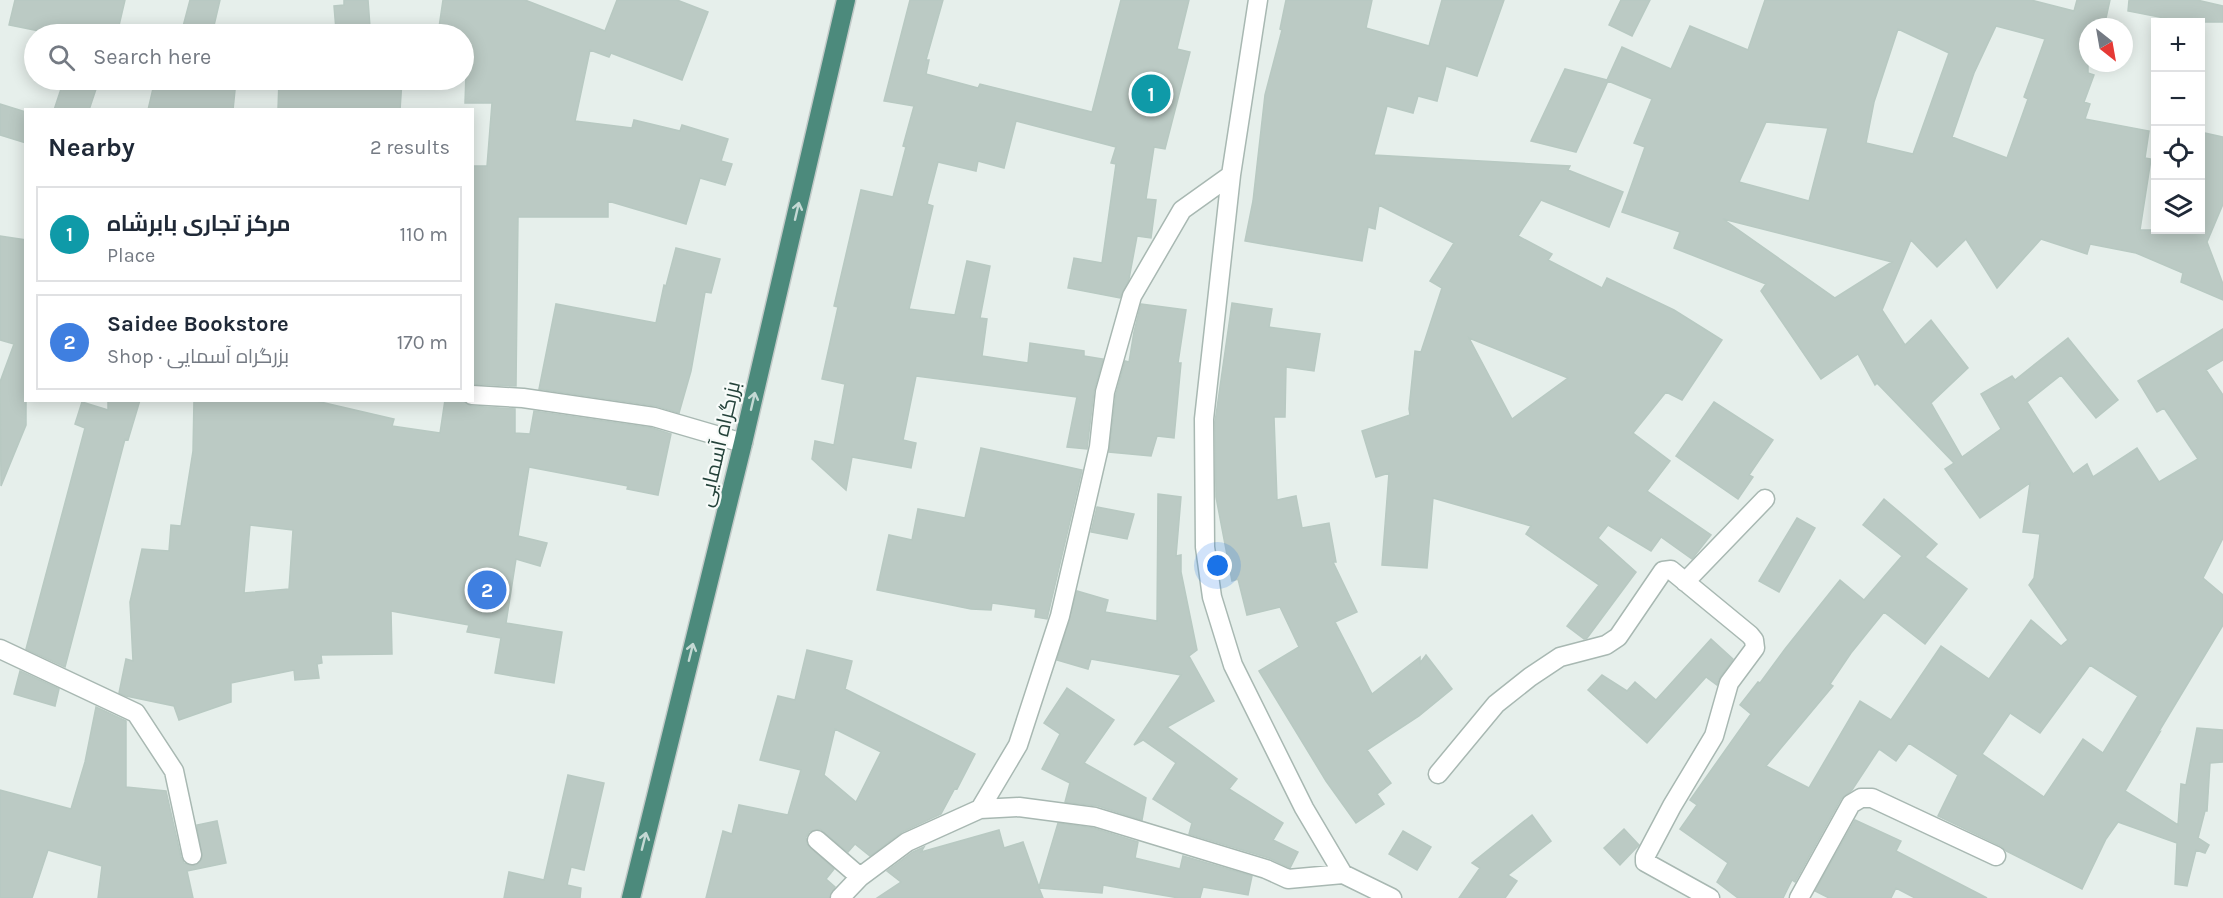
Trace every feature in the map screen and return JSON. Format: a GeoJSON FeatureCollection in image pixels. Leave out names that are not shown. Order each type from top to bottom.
{"type":"FeatureCollection","features":[{"type":"Feature","properties":{"kind":"highway","name":"بزرگراه آسمایی"},"geometry":{"type":"LineString","coordinates":[[631,898],[743,443],[846,0]]}},
{"type":"Feature","properties":{"kind":"street"},"geometry":{"type":"LineString","coordinates":[[1258,0],[1231,175],[1204,419],[1205,547],[1212,597],[1233,665],[1304,808],[1343,874]]}},
{"type":"Feature","properties":{"kind":"street"},"geometry":{"type":"LineString","coordinates":[[980,808],[1018,745],[1060,616],[1099,447],[1106,392],[1132,296],[1182,210],[1231,175]]}},
{"type":"Feature","properties":{"kind":"street"},"geometry":{"type":"LineString","coordinates":[[474,395],[523,398],[654,417],[743,443]]}},
{"type":"Feature","properties":{"kind":"street"},"geometry":{"type":"LineString","coordinates":[[1685,582],[1765,500]]}},
{"type":"Feature","properties":{"kind":"street"},"geometry":{"type":"LineString","coordinates":[[1438,774],[1496,704],[1530,677],[1560,657],[1606,645],[1618,637],[1663,571],[1671,570],[1750,635],[1754,640],[1755,648],[1729,683],[1714,736],[1671,806],[1645,857],[1646,862],[1710,898]]}},
{"type":"Feature","properties":{"kind":"street"},"geometry":{"type":"LineString","coordinates":[[0,649],[136,713],[174,771],[192,855]]}},
{"type":"Feature","properties":{"kind":"street"},"geometry":{"type":"LineString","coordinates":[[1799,898],[1851,804],[1861,798],[1872,798],[1996,856]]}},
{"type":"Feature","properties":{"kind":"street"},"geometry":{"type":"LineString","coordinates":[[840,898],[860,877],[907,842],[980,808],[1019,807],[1095,817],[1266,869],[1288,879],[1343,874],[1392,898]]}},
{"type":"Feature","properties":{"kind":"street"},"geometry":{"type":"LineString","coordinates":[[817,840],[860,877]]}},
{"type":"Feature","properties":{"kind":"building"},"geometry":{"type":"Polygon","coordinates":[[[15,0],[125,0],[119,24],[24,24],[24,28],[9,25],[15,0]]]}},
{"type":"Feature","properties":{"kind":"building"},"geometry":{"type":"Polygon","coordinates":[[[190,0],[220,0],[214,24],[184,24],[190,0]]]}},
{"type":"Feature","properties":{"kind":"building"},"geometry":{"type":"Polygon","coordinates":[[[344,0],[368,0],[370,24],[336,24],[334,6],[344,5],[344,0]]]}},
{"type":"Feature","properties":{"kind":"building"},"geometry":{"type":"Polygon","coordinates":[[[443,0],[525,0],[605,31],[617,0],[677,0],[708,12],[682,80],[611,53],[609,57],[590,50],[575,121],[632,128],[634,120],[680,131],[682,125],[728,139],[721,161],[732,164],[725,185],[700,178],[686,224],[608,201],[608,217],[518,217],[516,386],[474,384],[474,166],[487,166],[492,103],[465,103],[465,90],[474,90],[474,24],[439,24],[443,0]]]}},
{"type":"Feature","properties":{"kind":"building"},"geometry":{"type":"Polygon","coordinates":[[[910,0],[943,0],[926,60],[929,60],[926,74],[978,88],[980,84],[1092,112],[1121,0],[1189,0],[1177,49],[1190,52],[1165,149],[1154,147],[1146,199],[1156,200],[1151,238],[1137,236],[1129,279],[1120,298],[1068,288],[1074,258],[1102,263],[1116,164],[1111,163],[1116,147],[1016,121],[1004,168],[978,161],[976,171],[938,162],[927,204],[933,206],[909,309],[955,315],[967,261],[990,266],[980,318],[987,319],[982,356],[1028,363],[1030,343],[1084,351],[1084,356],[1103,359],[1094,391],[1087,449],[1067,447],[1077,397],[916,376],[903,440],[916,443],[911,468],[852,457],[846,490],[812,459],[815,441],[834,445],[845,384],[822,379],[838,307],[834,306],[861,190],[893,197],[906,147],[903,146],[914,106],[884,101],[910,0]]]}},
{"type":"Feature","properties":{"kind":"building"},"geometry":{"type":"Polygon","coordinates":[[[1286,0],[1372,0],[1366,28],[1429,46],[1442,0],[1504,0],[1477,76],[1446,66],[1437,101],[1418,96],[1413,113],[1387,106],[1374,155],[1570,166],[1568,170],[1623,192],[1609,227],[1541,200],[1518,236],[1552,254],[1548,260],[1602,288],[1607,278],[1674,310],[1722,340],[1682,400],[1666,392],[1633,433],[1670,461],[1647,491],[1711,535],[1692,559],[1661,537],[1651,551],[1608,525],[1598,538],[1636,572],[1587,638],[1584,639],[1567,626],[1599,585],[1526,534],[1531,526],[1433,498],[1427,568],[1382,565],[1389,473],[1376,477],[1362,431],[1410,415],[1415,351],[1421,352],[1442,288],[1430,281],[1454,243],[1379,205],[1375,229],[1368,227],[1362,261],[1245,241],[1253,201],[1265,95],[1282,30],[1280,29],[1286,0]],[[1469,338],[1512,419],[1568,378],[1469,338]]]}},
{"type":"Feature","properties":{"kind":"building"},"geometry":{"type":"Polygon","coordinates":[[[1621,0],[1650,0],[1632,36],[1609,25],[1621,0]]]}},
{"type":"Feature","properties":{"kind":"building"},"geometry":{"type":"Polygon","coordinates":[[[1765,0],[2031,0],[2074,11],[2077,0],[2110,0],[2106,18],[2079,18],[2079,72],[2094,75],[2084,102],[2090,104],[2085,119],[2149,131],[2145,158],[2151,159],[2140,230],[2151,230],[2151,234],[2205,234],[2205,133],[2223,137],[2223,204],[2207,242],[2223,284],[2223,300],[2181,282],[2183,273],[2136,253],[2090,244],[2087,254],[2041,239],[1997,288],[1966,239],[1937,267],[1911,240],[1882,310],[1905,345],[1931,320],[1968,368],[1931,403],[1962,457],[2001,429],[1981,394],[2012,376],[2015,380],[2068,338],[2118,400],[2096,418],[2061,375],[2027,402],[2073,474],[2087,464],[2093,477],[2137,448],[2159,482],[2198,459],[2164,408],[2157,412],[2138,381],[2223,329],[2223,360],[2206,370],[2223,395],[2223,538],[2203,578],[2223,595],[2223,625],[2125,791],[2178,825],[2181,784],[2186,785],[2197,728],[2223,730],[2223,762],[2210,763],[2207,811],[2205,811],[2198,838],[2209,845],[2205,853],[2196,850],[2187,886],[2175,884],[2177,843],[2118,822],[2106,839],[2082,889],[2006,851],[2001,846],[1938,816],[1958,775],[1909,743],[1896,761],[1879,749],[1852,790],[1841,799],[1795,882],[1792,880],[1783,898],[1738,898],[1717,882],[1728,863],[1680,829],[1697,805],[1690,800],[1751,714],[1740,705],[1758,682],[1760,683],[1840,580],[1864,600],[1902,556],[1863,525],[1884,499],[1937,544],[1925,557],[1967,589],[1925,644],[1884,612],[1851,653],[1830,684],[1833,686],[1766,766],[1809,788],[1860,701],[1891,720],[1941,646],[1989,679],[2031,620],[2061,646],[2068,640],[2029,585],[2034,578],[2040,534],[2023,532],[2030,483],[1980,518],[1945,469],[1954,463],[1877,383],[1875,385],[1858,354],[1821,379],[1761,291],[1766,284],[1674,248],[1680,232],[1622,212],[1645,147],[1634,143],[1652,99],[1608,81],[1576,152],[1531,141],[1565,69],[1607,80],[1622,47],[1671,69],[1690,26],[1748,50],[1765,0]],[[1996,26],[1974,73],[1952,137],[2007,158],[2028,99],[2024,97],[2045,39],[1996,26]],[[1898,29],[1874,102],[1866,143],[1913,154],[1949,53],[1898,29]],[[1766,122],[1739,182],[1809,201],[1828,128],[1766,122]],[[1723,219],[1835,298],[1892,262],[1723,219]],[[2090,665],[2040,733],[2010,713],[1982,754],[2044,797],[2083,739],[2103,753],[2138,696],[2090,665]]]}},
{"type":"Feature","properties":{"kind":"building"},"geometry":{"type":"Polygon","coordinates":[[[2129,0],[2197,0],[2223,6],[2223,22],[2205,22],[2205,18],[2164,18],[2128,11],[2129,0]]]}},
{"type":"Feature","properties":{"kind":"building"},"geometry":{"type":"Polygon","coordinates":[[[61,90],[96,90],[90,108],[55,108],[61,90]]]}},
{"type":"Feature","properties":{"kind":"building"},"geometry":{"type":"Polygon","coordinates":[[[153,90],[235,90],[233,108],[148,108],[153,90]]]}},
{"type":"Feature","properties":{"kind":"building"},"geometry":{"type":"Polygon","coordinates":[[[279,90],[401,90],[400,108],[278,108],[279,90]]]}},
{"type":"Feature","properties":{"kind":"building"},"geometry":{"type":"Polygon","coordinates":[[[0,104],[24,111],[24,142],[0,135],[0,104]]]}},
{"type":"Feature","properties":{"kind":"building"},"geometry":{"type":"Polygon","coordinates":[[[0,236],[24,240],[24,402],[26,402],[26,425],[1,486],[0,382],[14,344],[0,340],[0,236]]]}},
{"type":"Feature","properties":{"kind":"building"},"geometry":{"type":"Polygon","coordinates":[[[676,248],[720,259],[711,293],[705,292],[691,371],[679,413],[656,406],[539,389],[556,304],[656,323],[664,285],[666,286],[676,248]]]}},
{"type":"Feature","properties":{"kind":"building"},"geometry":{"type":"Polygon","coordinates":[[[1232,303],[1272,309],[1269,327],[1320,334],[1314,371],[1286,367],[1285,417],[1274,417],[1277,500],[1296,496],[1302,528],[1329,523],[1336,562],[1333,562],[1357,612],[1335,622],[1372,694],[1420,657],[1420,663],[1426,655],[1452,689],[1419,716],[1367,750],[1391,783],[1377,794],[1384,804],[1356,823],[1326,781],[1259,671],[1299,647],[1280,607],[1247,615],[1238,579],[1232,581],[1216,497],[1215,422],[1232,303]]]}},
{"type":"Feature","properties":{"kind":"building"},"geometry":{"type":"Polygon","coordinates":[[[1141,304],[1186,310],[1178,363],[1181,363],[1174,438],[1157,436],[1151,456],[1109,452],[1116,394],[1125,361],[1129,362],[1141,304]]]}},
{"type":"Feature","properties":{"kind":"building"},"geometry":{"type":"Polygon","coordinates":[[[82,402],[108,410],[108,402],[139,402],[128,440],[125,439],[65,667],[26,649],[85,428],[75,424],[82,402]]]}},
{"type":"Feature","properties":{"kind":"building"},"geometry":{"type":"Polygon","coordinates":[[[194,402],[321,402],[394,419],[392,426],[440,433],[445,402],[465,402],[471,406],[515,409],[515,433],[530,434],[534,411],[652,428],[671,434],[658,495],[627,489],[628,486],[529,467],[518,536],[547,543],[540,566],[516,559],[506,623],[562,632],[554,683],[495,673],[501,638],[467,632],[469,625],[391,611],[392,654],[321,655],[322,663],[317,664],[319,678],[295,680],[294,670],[231,683],[231,702],[179,720],[174,706],[119,693],[126,659],[133,661],[130,602],[142,549],[169,551],[171,525],[181,526],[193,451],[194,402]],[[250,525],[244,593],[289,589],[293,530],[250,525]]]}},
{"type":"Feature","properties":{"kind":"building"},"geometry":{"type":"Polygon","coordinates":[[[1714,402],[1773,440],[1749,475],[1753,477],[1738,499],[1676,456],[1714,402]]]}},
{"type":"Feature","properties":{"kind":"building"},"geometry":{"type":"Polygon","coordinates":[[[981,448],[1082,470],[1047,619],[1035,617],[1036,609],[992,603],[991,610],[971,609],[877,590],[889,535],[912,540],[918,509],[965,518],[981,448]]]}},
{"type":"Feature","properties":{"kind":"building"},"geometry":{"type":"Polygon","coordinates":[[[1158,494],[1181,497],[1176,556],[1181,555],[1181,572],[1197,650],[1189,656],[1214,701],[1167,727],[1237,779],[1229,789],[1283,823],[1273,840],[1298,852],[1290,868],[1269,858],[1189,834],[1192,823],[1153,799],[1176,763],[1143,740],[1134,745],[1181,675],[1091,659],[1088,669],[1057,660],[1077,591],[1108,600],[1105,612],[1157,621],[1158,494]]]}},
{"type":"Feature","properties":{"kind":"building"},"geometry":{"type":"Polygon","coordinates":[[[1097,507],[1134,514],[1127,539],[1091,532],[1097,507]]]}},
{"type":"Feature","properties":{"kind":"building"},"geometry":{"type":"Polygon","coordinates":[[[1797,518],[1815,528],[1779,592],[1759,581],[1797,518]]]}},
{"type":"Feature","properties":{"kind":"building"},"geometry":{"type":"Polygon","coordinates":[[[1711,639],[1733,659],[1717,685],[1706,677],[1647,743],[1588,690],[1602,675],[1627,691],[1635,682],[1656,700],[1711,639]]]}},
{"type":"Feature","properties":{"kind":"building"},"geometry":{"type":"Polygon","coordinates":[[[807,650],[852,661],[845,689],[975,754],[941,814],[902,832],[870,856],[855,844],[848,852],[820,829],[809,832],[806,837],[807,844],[834,869],[826,879],[835,887],[829,898],[706,898],[723,831],[732,834],[739,805],[788,815],[801,770],[760,760],[778,696],[795,700],[807,650]],[[835,729],[824,775],[856,802],[881,752],[835,729]]]}},
{"type":"Feature","properties":{"kind":"building"},"geometry":{"type":"Polygon","coordinates":[[[20,671],[59,689],[55,706],[14,694],[20,671]]]}},
{"type":"Feature","properties":{"kind":"building"},"geometry":{"type":"Polygon","coordinates":[[[1067,688],[1114,720],[1084,763],[1146,798],[1142,820],[1098,806],[1065,802],[1070,783],[1042,769],[1060,734],[1044,723],[1067,688]]]}},
{"type":"Feature","properties":{"kind":"building"},"geometry":{"type":"Polygon","coordinates":[[[96,707],[126,721],[126,787],[166,791],[184,863],[195,866],[202,859],[197,825],[217,821],[226,863],[187,871],[193,898],[98,898],[102,866],[48,850],[32,898],[0,898],[0,790],[71,809],[85,762],[96,707]]]}},
{"type":"Feature","properties":{"kind":"building"},"geometry":{"type":"Polygon","coordinates":[[[568,775],[604,783],[584,870],[571,867],[567,885],[581,888],[580,898],[504,898],[509,872],[544,880],[568,775]]]}},
{"type":"Feature","properties":{"kind":"building"},"geometry":{"type":"Polygon","coordinates":[[[1532,815],[1551,841],[1508,875],[1517,881],[1505,898],[1459,898],[1480,868],[1472,863],[1532,815]]]}},
{"type":"Feature","properties":{"kind":"building"},"geometry":{"type":"Polygon","coordinates":[[[1855,820],[1901,841],[1896,851],[1987,898],[1915,898],[1896,888],[1891,898],[1829,898],[1815,891],[1855,820]]]}},
{"type":"Feature","properties":{"kind":"building"},"geometry":{"type":"Polygon","coordinates":[[[1058,823],[1093,828],[1138,842],[1135,858],[1180,869],[1183,856],[1252,876],[1248,895],[1203,887],[1200,898],[1179,898],[1103,885],[1102,893],[1039,888],[1043,898],[877,898],[901,882],[887,871],[913,852],[924,847],[921,852],[999,830],[1004,848],[1023,842],[1039,887],[1058,823]]]}},
{"type":"Feature","properties":{"kind":"building"},"geometry":{"type":"Polygon","coordinates":[[[1624,829],[1639,845],[1620,865],[1604,848],[1624,829]]]}},
{"type":"Feature","properties":{"kind":"building"},"geometry":{"type":"Polygon","coordinates":[[[1403,831],[1431,847],[1417,870],[1389,854],[1403,831]]]}},
{"type":"Feature","properties":{"kind":"place","name":"مرکز تجاری بابرشاه"},"geometry":{"type":"Point","coordinates":[1151,94]}},
{"type":"Feature","properties":{"kind":"place","name":"Saidee Bookstore"},"geometry":{"type":"Point","coordinates":[487,590]}}]}
